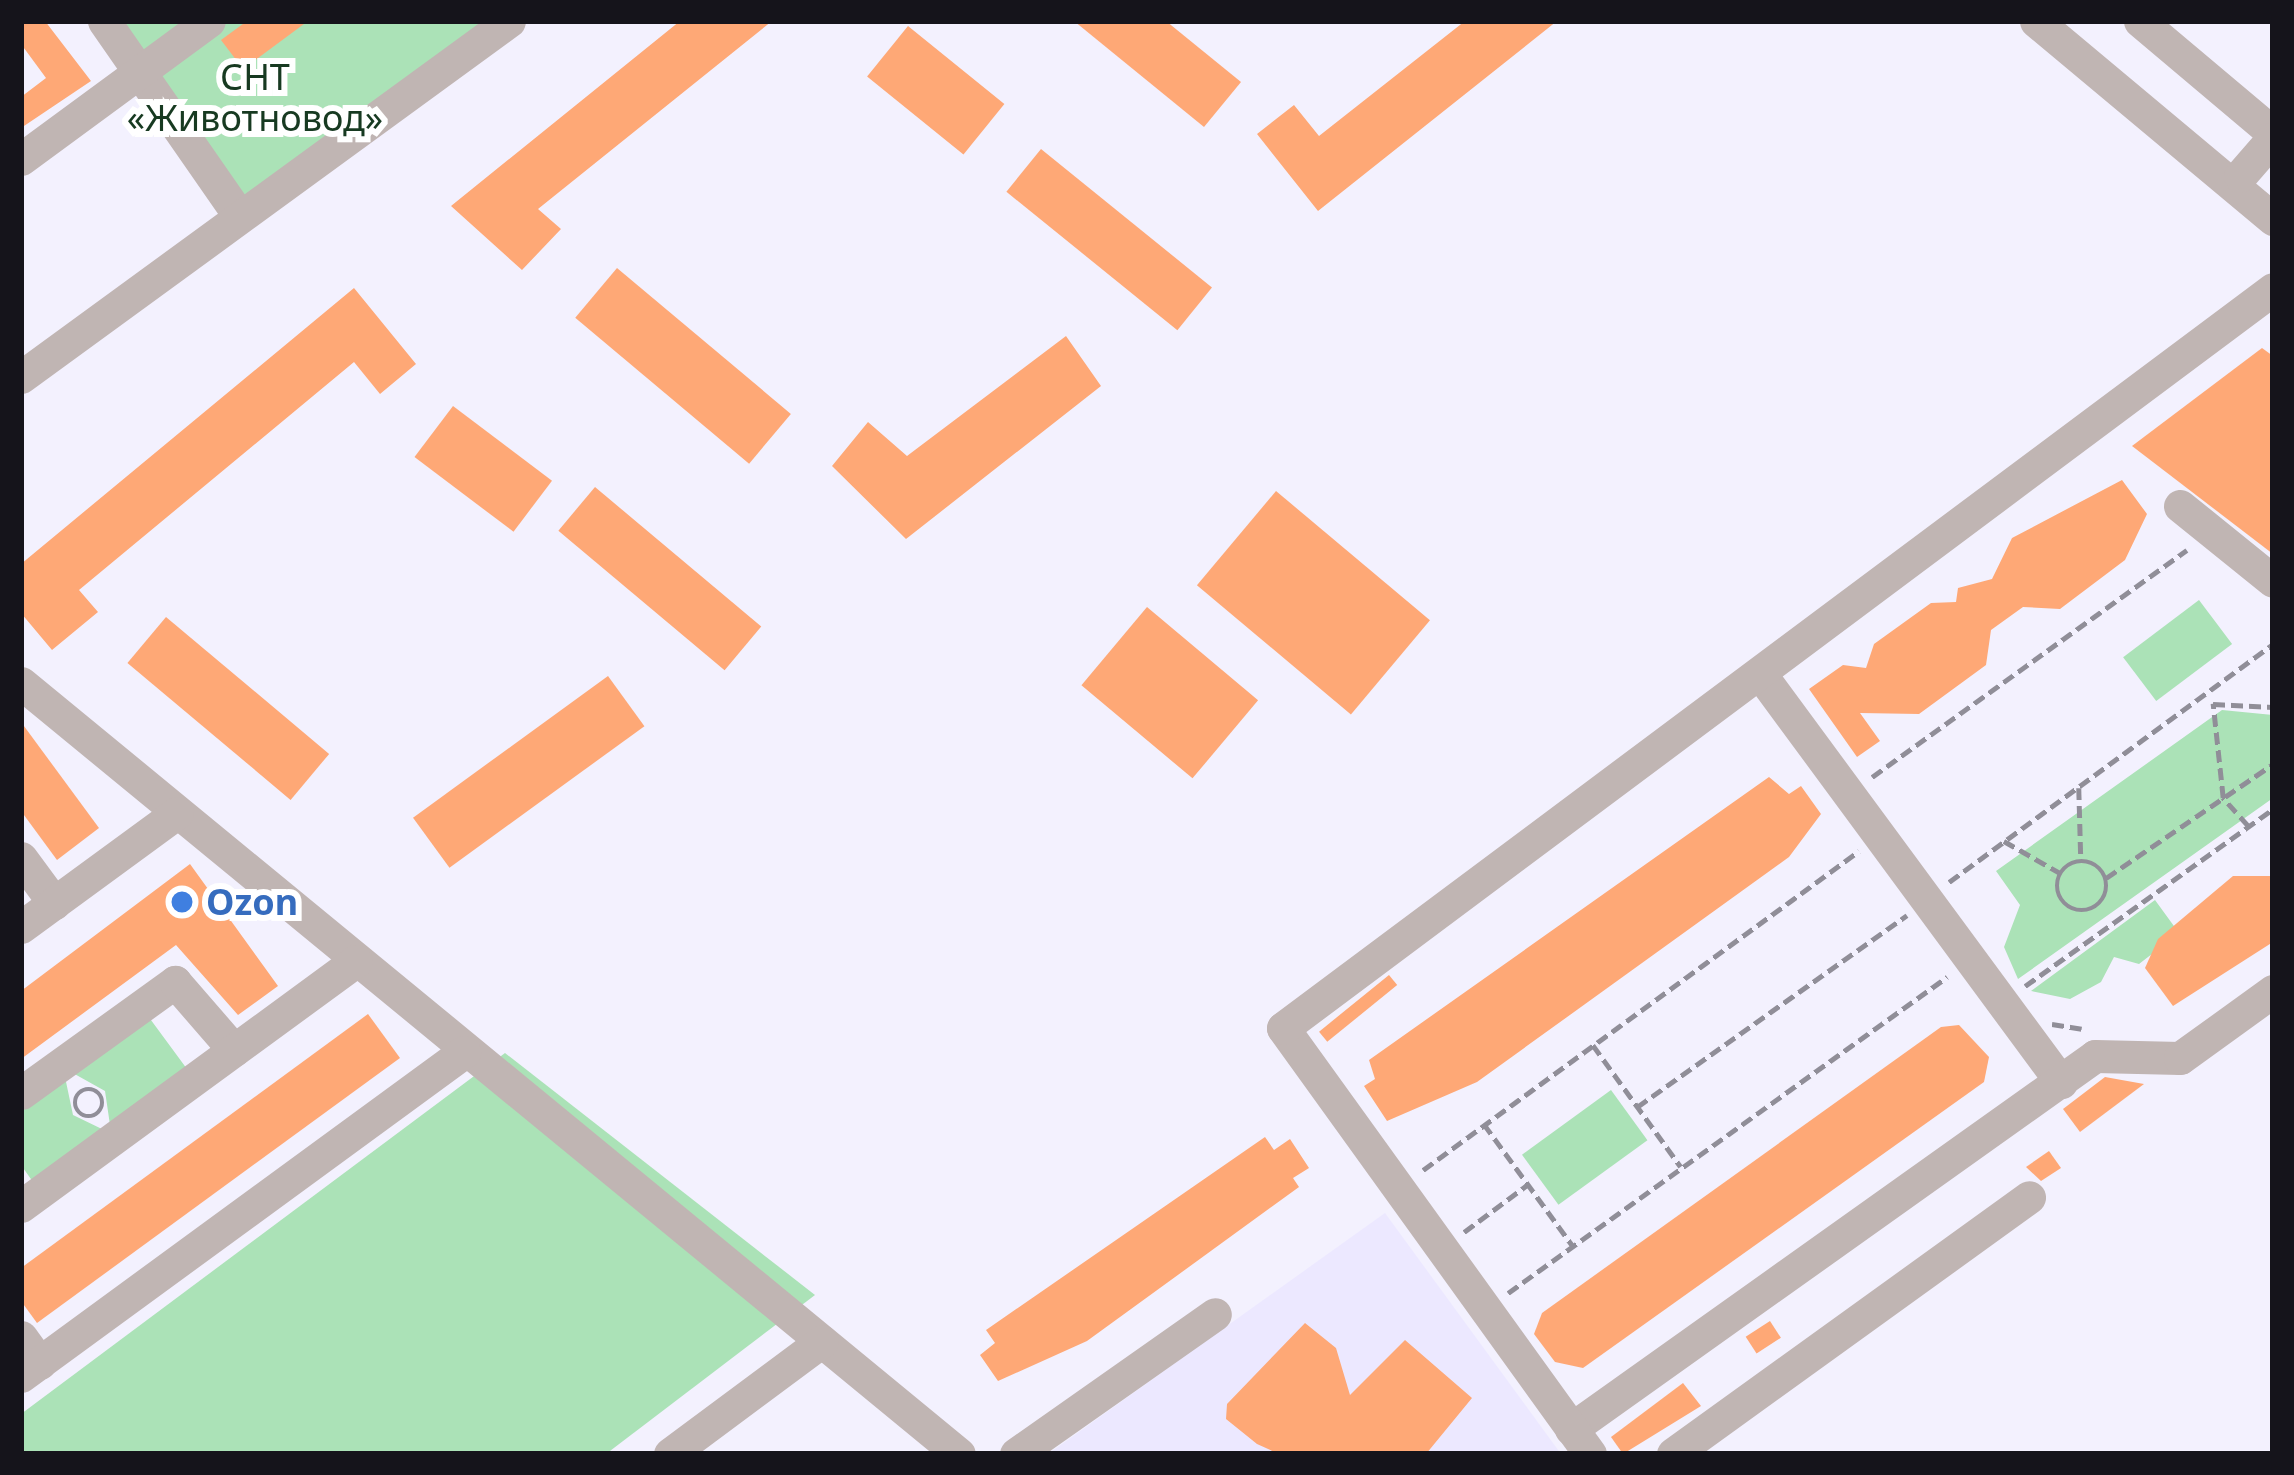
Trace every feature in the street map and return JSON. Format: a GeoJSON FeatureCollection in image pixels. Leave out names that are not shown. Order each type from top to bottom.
{"type":"FeatureCollection","features":[{"type":"Feature","properties":{"kind":"street"},"geometry":{"type":"LineString","coordinates":[[104,21],[238,214]]}},
{"type":"Feature","properties":{"kind":"street"},"geometry":{"type":"LineString","coordinates":[[21,158],[208,21]]}},
{"type":"Feature","properties":{"kind":"street"},"geometry":{"type":"LineString","coordinates":[[21,377],[238,214],[509,21]]}},
{"type":"Feature","properties":{"kind":"street"},"geometry":{"type":"LineString","coordinates":[[2036,21],[2273,219]]}},
{"type":"Feature","properties":{"kind":"street"},"geometry":{"type":"LineString","coordinates":[[2053,21],[2273,204]]}},
{"type":"Feature","properties":{"kind":"street"},"geometry":{"type":"LineString","coordinates":[[2140,21],[2273,135],[2240,176]]}},
{"type":"Feature","properties":{"kind":"street"},"geometry":{"type":"LineString","coordinates":[[2273,289],[1283,1028],[1581,1441],[2061,1082],[2112,1050],[2188,1054],[2273,991]]}},
{"type":"Feature","properties":{"kind":"street"},"geometry":{"type":"LineString","coordinates":[[2180,506],[2273,581]]}},
{"type":"Feature","properties":{"kind":"street"},"geometry":{"type":"LineString","coordinates":[[1761,675],[2061,1082]]}},
{"type":"Feature","properties":{"kind":"street"},"geometry":{"type":"LineString","coordinates":[[21,683],[464,1052],[959,1454]]}},
{"type":"Feature","properties":{"kind":"street"},"geometry":{"type":"LineString","coordinates":[[21,927],[177,813]]}},
{"type":"Feature","properties":{"kind":"street"},"geometry":{"type":"LineString","coordinates":[[21,858],[54,902]]}},
{"type":"Feature","properties":{"kind":"street"},"geometry":{"type":"LineString","coordinates":[[21,1206],[356,962]]}},
{"type":"Feature","properties":{"kind":"street"},"geometry":{"type":"LineString","coordinates":[[21,1093],[175,982],[234,1050]]}},
{"type":"Feature","properties":{"kind":"street"},"geometry":{"type":"LineString","coordinates":[[27,1359],[464,1052]]}},
{"type":"Feature","properties":{"kind":"street"},"geometry":{"type":"LineString","coordinates":[[1673,1454],[2029,1197]]}},
{"type":"Feature","properties":{"kind":"street"},"geometry":{"type":"LineString","coordinates":[[1016,1454],[1215,1314]]}},
{"type":"Feature","properties":{"kind":"street"},"geometry":{"type":"LineString","coordinates":[[687,1449],[821,1341]]}},
{"type":"Feature","properties":{"kind":"path"},"geometry":{"type":"LineString","coordinates":[[1862,784],[2187,550]]}},
{"type":"Feature","properties":{"kind":"path"},"geometry":{"type":"LineString","coordinates":[[1939,889],[2273,644]]}},
{"type":"Feature","properties":{"kind":"path"},"geometry":{"type":"LineString","coordinates":[[2248,826],[2223,798],[2213,704],[2273,707]]}},
{"type":"Feature","properties":{"kind":"path"},"geometry":{"type":"LineString","coordinates":[[2060,873],[2059,897],[2079,912],[2102,902],[2106,878],[2273,764]]}},
{"type":"Feature","properties":{"kind":"path"},"geometry":{"type":"LineString","coordinates":[[2079,787],[2081,861]]}},
{"type":"Feature","properties":{"kind":"path"},"geometry":{"type":"LineString","coordinates":[[2024,1005],[2016,993],[2273,809]]}},
{"type":"Feature","properties":{"kind":"path"},"geometry":{"type":"LineString","coordinates":[[2005,842],[2060,873]]}},
{"type":"Feature","properties":{"kind":"path"},"geometry":{"type":"LineString","coordinates":[[1410,1179],[1868,844]]}},
{"type":"Feature","properties":{"kind":"path"},"geometry":{"type":"LineString","coordinates":[[2060,873],[2081,861]]}},
{"type":"Feature","properties":{"kind":"path"},"geometry":{"type":"LineString","coordinates":[[2081,861],[2106,878]]}},
{"type":"Feature","properties":{"kind":"path"},"geometry":{"type":"LineString","coordinates":[[1637,1107],[1916,908],[1927,923]]}},
{"type":"Feature","properties":{"kind":"path"},"geometry":{"type":"LineString","coordinates":[[1488,1285],[1499,1300],[1960,967]]}},
{"type":"Feature","properties":{"kind":"path"},"geometry":{"type":"LineString","coordinates":[[2033,1018],[2107,1033]]}},
{"type":"Feature","properties":{"kind":"path"},"geometry":{"type":"LineString","coordinates":[[1593,1045],[1682,1168]]}},
{"type":"Feature","properties":{"kind":"path"},"geometry":{"type":"LineString","coordinates":[[80,1092],[100,1095],[97,1115],[77,1112],[80,1092]]}},
{"type":"Feature","properties":{"kind":"path"},"geometry":{"type":"LineString","coordinates":[[1484,1124],[1573,1246]]}},
{"type":"Feature","properties":{"kind":"path"},"geometry":{"type":"LineString","coordinates":[[1454,1239],[1528,1184]]}},
{"type":"Feature","properties":{"kind":"shaded area"},"geometry":{"type":"Polygon","coordinates":[[[1385,1213],[1561,1454],[1048,1454],[1385,1213]]]}},
{"type":"Feature","properties":{"kind":"green space","name":"СНТ «Животновод»"},"geometry":{"type":"Polygon","coordinates":[[[104,21],[495,21],[239,200],[104,21]]]}},
{"type":"Feature","properties":{"kind":"green space"},"geometry":{"type":"Polygon","coordinates":[[[2199,600],[2232,644],[2156,701],[2123,657],[2199,600]]]}},
{"type":"Feature","properties":{"kind":"green space"},"geometry":{"type":"Polygon","coordinates":[[[2222,710],[2273,715],[2273,798],[2018,979],[2004,947],[2020,905],[1996,871],[2222,710]]]}},
{"type":"Feature","properties":{"kind":"green space"},"geometry":{"type":"Polygon","coordinates":[[[2155,900],[2179,933],[2139,964],[2114,957],[2101,982],[2070,999],[2031,991],[2155,900]]]}},
{"type":"Feature","properties":{"kind":"green space"},"geometry":{"type":"Polygon","coordinates":[[[148,1016],[187,1069],[110,1125],[105,1091],[71,1072],[148,1016]]]}},
{"type":"Feature","properties":{"kind":"green space"},"geometry":{"type":"Polygon","coordinates":[[[505,1053],[815,1295],[606,1454],[21,1454],[21,1414],[505,1053]]]}},
{"type":"Feature","properties":{"kind":"green space"},"geometry":{"type":"Polygon","coordinates":[[[65,1077],[73,1115],[104,1130],[33,1182],[21,1165],[21,1109],[65,1077]]]}},
{"type":"Feature","properties":{"kind":"green space"},"geometry":{"type":"Polygon","coordinates":[[[1611,1090],[1647,1140],[1558,1205],[1522,1155],[1611,1090]]]}},
{"type":"Feature","properties":{"kind":"building"},"geometry":{"type":"Polygon","coordinates":[[[21,21],[45,21],[91,81],[21,128],[21,97],[46,78],[21,44],[21,21]]]}},
{"type":"Feature","properties":{"kind":"building"},"geometry":{"type":"Polygon","coordinates":[[[247,21],[308,21],[243,69],[221,40],[247,21]]]}},
{"type":"Feature","properties":{"kind":"building"},"geometry":{"type":"Polygon","coordinates":[[[680,21],[772,21],[538,209],[561,229],[522,270],[451,206],[680,21]]]}},
{"type":"Feature","properties":{"kind":"building"},"geometry":{"type":"Polygon","coordinates":[[[1074,21],[1166,21],[1241,82],[1204,127],[1074,21]]]}},
{"type":"Feature","properties":{"kind":"building"},"geometry":{"type":"Polygon","coordinates":[[[1465,21],[1557,21],[1318,211],[1257,134],[1294,105],[1319,136],[1465,21]]]}},
{"type":"Feature","properties":{"kind":"building"},"geometry":{"type":"Polygon","coordinates":[[[908,26],[1004,104],[963,155],[867,77],[908,26]]]}},
{"type":"Feature","properties":{"kind":"building"},"geometry":{"type":"Polygon","coordinates":[[[1041,149],[1212,287],[1177,330],[1006,192],[1041,149]]]}},
{"type":"Feature","properties":{"kind":"building"},"geometry":{"type":"Polygon","coordinates":[[[617,268],[791,414],[749,464],[575,318],[617,268]]]}},
{"type":"Feature","properties":{"kind":"building"},"geometry":{"type":"Polygon","coordinates":[[[354,288],[416,364],[380,394],[354,362],[79,590],[98,612],[52,650],[21,613],[21,564],[354,288]]]}},
{"type":"Feature","properties":{"kind":"building"},"geometry":{"type":"Polygon","coordinates":[[[1066,336],[1101,386],[906,539],[832,466],[868,422],[907,456],[1066,336]]]}},
{"type":"Feature","properties":{"kind":"building"},"geometry":{"type":"Polygon","coordinates":[[[2262,348],[2273,356],[2273,554],[2132,446],[2262,348]]]}},
{"type":"Feature","properties":{"kind":"building"},"geometry":{"type":"Polygon","coordinates":[[[453,406],[552,481],[514,532],[414,457],[453,406]]]}},
{"type":"Feature","properties":{"kind":"building"},"geometry":{"type":"Polygon","coordinates":[[[2122,480],[2147,514],[2125,560],[2060,609],[2023,607],[1991,630],[1986,665],[1919,714],[1860,713],[1880,741],[1857,757],[1809,689],[1843,665],[1866,668],[1874,644],[1931,603],[1956,602],[1958,588],[1992,579],[2012,538],[2122,480]]]}},
{"type":"Feature","properties":{"kind":"building"},"geometry":{"type":"Polygon","coordinates":[[[595,487],[761,626],[725,670],[558,531],[595,487]]]}},
{"type":"Feature","properties":{"kind":"building"},"geometry":{"type":"Polygon","coordinates":[[[1276,491],[1430,620],[1351,714],[1197,585],[1276,491]]]}},
{"type":"Feature","properties":{"kind":"building"},"geometry":{"type":"Polygon","coordinates":[[[1147,607],[1258,700],[1193,778],[1081,685],[1147,607]]]}},
{"type":"Feature","properties":{"kind":"building"},"geometry":{"type":"Polygon","coordinates":[[[166,617],[329,754],[291,800],[127,663],[166,617]]]}},
{"type":"Feature","properties":{"kind":"building"},"geometry":{"type":"Polygon","coordinates":[[[608,676],[644,726],[449,868],[413,818],[608,676]]]}},
{"type":"Feature","properties":{"kind":"building"},"geometry":{"type":"Polygon","coordinates":[[[21,722],[99,828],[57,860],[21,811],[21,722]]]}},
{"type":"Feature","properties":{"kind":"building"},"geometry":{"type":"Polygon","coordinates":[[[1769,777],[1789,794],[1801,786],[1821,814],[1789,857],[1477,1082],[1387,1121],[1364,1086],[1375,1079],[1369,1060],[1769,777]]]}},
{"type":"Feature","properties":{"kind":"building"},"geometry":{"type":"Polygon","coordinates":[[[190,864],[278,986],[238,1015],[176,945],[21,1059],[21,991],[190,864]]]}},
{"type":"Feature","properties":{"kind":"building"},"geometry":{"type":"Polygon","coordinates":[[[2233,876],[2273,876],[2273,942],[2173,1006],[2145,968],[2158,939],[2233,876]]]}},
{"type":"Feature","properties":{"kind":"building"},"geometry":{"type":"Polygon","coordinates":[[[1389,975],[1397,985],[1327,1042],[1319,1032],[1389,975]]]}},
{"type":"Feature","properties":{"kind":"building"},"geometry":{"type":"Polygon","coordinates":[[[368,1014],[400,1058],[37,1323],[21,1301],[21,1268],[368,1014]]]}},
{"type":"Feature","properties":{"kind":"building"},"geometry":{"type":"Polygon","coordinates":[[[1959,1025],[1989,1057],[1984,1082],[1583,1368],[1555,1362],[1534,1334],[1542,1313],[1941,1027],[1959,1025]]]}},
{"type":"Feature","properties":{"kind":"building"},"geometry":{"type":"Polygon","coordinates":[[[2105,1077],[2144,1084],[2080,1132],[2063,1109],[2105,1077]]]}},
{"type":"Feature","properties":{"kind":"building"},"geometry":{"type":"Polygon","coordinates":[[[1265,1137],[1274,1150],[1290,1139],[1309,1168],[1293,1178],[1299,1187],[1087,1341],[998,1381],[980,1355],[995,1343],[986,1330],[1265,1137]]]}},
{"type":"Feature","properties":{"kind":"building"},"geometry":{"type":"Polygon","coordinates":[[[2049,1151],[2061,1168],[2041,1181],[2026,1167],[2049,1151]]]}},
{"type":"Feature","properties":{"kind":"building"},"geometry":{"type":"Polygon","coordinates":[[[1770,1321],[1781,1338],[1757,1354],[1746,1337],[1770,1321]]]}},
{"type":"Feature","properties":{"kind":"building"},"geometry":{"type":"Polygon","coordinates":[[[1305,1323],[1336,1348],[1350,1395],[1405,1340],[1472,1398],[1426,1454],[1279,1454],[1257,1444],[1226,1419],[1227,1404],[1305,1323]]]}},
{"type":"Feature","properties":{"kind":"building"},"geometry":{"type":"Polygon","coordinates":[[[1683,1383],[1701,1406],[1623,1454],[1611,1437],[1683,1383]]]}},
{"type":"Feature","properties":{"kind":"place","name":"Ozon"},"geometry":{"type":"Point","coordinates":[182,902]}}]}
